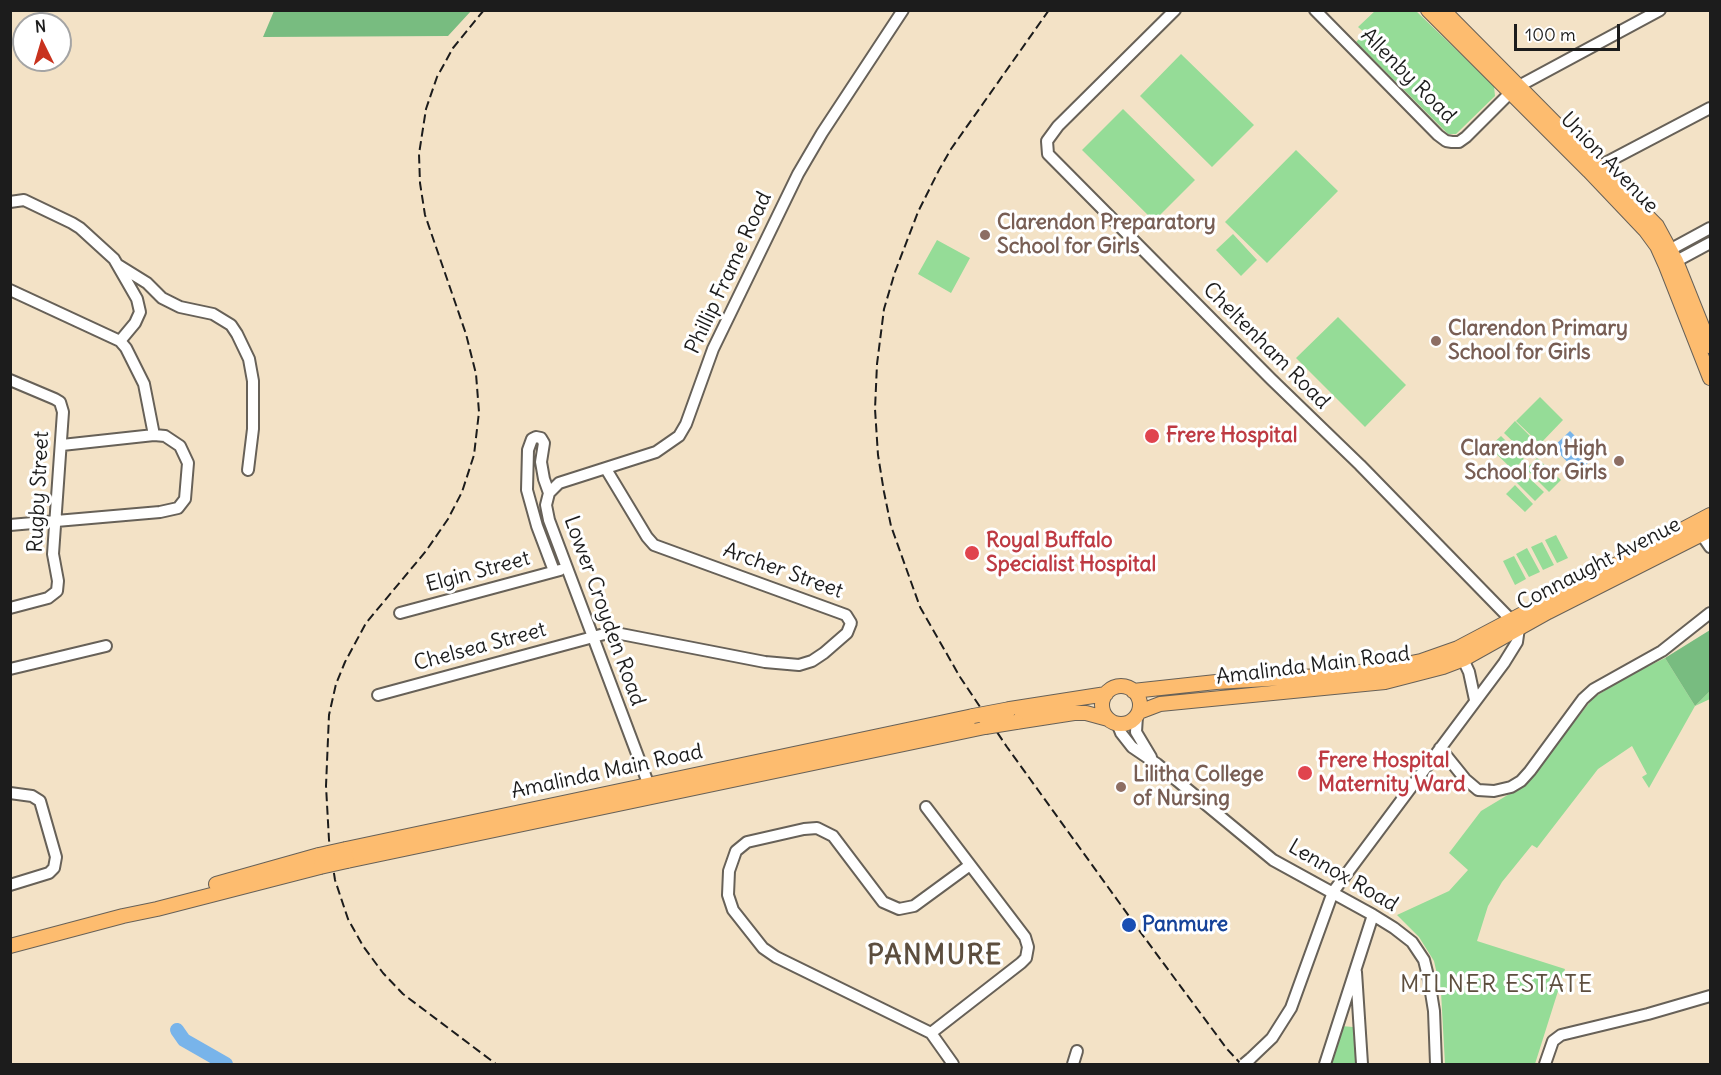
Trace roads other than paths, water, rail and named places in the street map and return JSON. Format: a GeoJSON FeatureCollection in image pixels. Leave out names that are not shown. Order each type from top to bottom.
{"type":"FeatureCollection","features":[{"type":"Feature","properties":{"kind":"main road","name":"Union Avenue"},"geometry":{"type":"LineString","coordinates":[[1434,11],[1594,169],[1669,258],[1710,346]]}},
{"type":"Feature","properties":{"kind":"main road","name":"Union Avenue"},"geometry":{"type":"LineString","coordinates":[[1669,258],[1710,378]]}},
{"type":"Feature","properties":{"kind":"main road","name":"Connaught Avenue"},"geometry":{"type":"LineString","coordinates":[[1515,623],[1702,529],[1710,515]]}},
{"type":"Feature","properties":{"kind":"main road","name":"Amalinda Main Road"},"geometry":{"type":"LineString","coordinates":[[651,791],[973,717],[1086,713],[1128,723],[1138,714],[1160,704],[1385,682],[1419,674],[1461,654],[1515,623]]}},
{"type":"Feature","properties":{"kind":"main road","name":"Amalinda Main Road"},"geometry":{"type":"LineString","coordinates":[[10,946],[123,916],[175,895],[319,861],[651,791],[985,727],[1012,715],[1106,694],[1116,687],[1133,691],[1216,682],[1336,675],[1461,654]]}},
{"type":"Feature","properties":{"kind":"main road"},"geometry":{"type":"LineString","coordinates":[[1133,691],[1139,700],[1138,714]]}},
{"type":"Feature","properties":{"kind":"main road"},"geometry":{"type":"LineString","coordinates":[[1106,694],[1102,704],[1112,721]]}},
{"type":"Feature","properties":{"kind":"street","name":"Phillip Frame Road"},"geometry":{"type":"LineString","coordinates":[[527,490],[548,489],[559,483],[606,469],[662,448],[679,436],[686,424],[713,349],[798,174],[822,133],[903,10]]}},
{"type":"Feature","properties":{"kind":"street","name":"Cheltenham Road"},"geometry":{"type":"LineString","coordinates":[[1175,10],[1049,135],[1048,154],[1515,623]]}},
{"type":"Feature","properties":{"kind":"street","name":"Allenby Road"},"geometry":{"type":"LineString","coordinates":[[1315,10],[1446,141],[1459,142],[1515,90],[1660,10]]}},
{"type":"Feature","properties":{"kind":"street"},"geometry":{"type":"LineString","coordinates":[[1594,169],[1710,108]]}},
{"type":"Feature","properties":{"kind":"street"},"geometry":{"type":"LineString","coordinates":[[10,202],[24,200],[80,228],[118,265],[137,299],[140,312],[135,323],[120,341]]}},
{"type":"Feature","properties":{"kind":"street"},"geometry":{"type":"LineString","coordinates":[[1669,258],[1710,228]]}},
{"type":"Feature","properties":{"kind":"street"},"geometry":{"type":"LineString","coordinates":[[1669,258],[1710,243]]}},
{"type":"Feature","properties":{"kind":"street"},"geometry":{"type":"LineString","coordinates":[[118,265],[147,283],[162,298],[180,307],[213,314],[231,325],[237,334],[249,359],[253,381],[253,429],[248,470]]}},
{"type":"Feature","properties":{"kind":"street"},"geometry":{"type":"LineString","coordinates":[[10,290],[120,341],[126,348],[144,384],[154,435]]}},
{"type":"Feature","properties":{"kind":"street","name":"Rugby Street"},"geometry":{"type":"LineString","coordinates":[[10,380],[60,402],[63,412],[53,554],[58,581],[57,591],[48,598],[10,608]]}},
{"type":"Feature","properties":{"kind":"street"},"geometry":{"type":"LineString","coordinates":[[10,525],[171,510],[178,508],[185,499],[188,462],[180,446],[165,436],[154,435],[62,445]]}},
{"type":"Feature","properties":{"kind":"street","name":"Lower Croyden Road"},"geometry":{"type":"LineString","coordinates":[[554,571],[537,526],[527,490],[528,450],[532,439],[537,437],[541,438],[544,443],[541,462],[548,489],[546,505],[566,569],[651,791]]}},
{"type":"Feature","properties":{"kind":"street","name":"Archer Street"},"geometry":{"type":"LineString","coordinates":[[592,637],[614,633],[765,662],[799,665],[812,661],[843,638],[851,623],[846,615],[837,611],[654,545],[606,469]]}},
{"type":"Feature","properties":{"kind":"street"},"geometry":{"type":"LineString","coordinates":[[1702,529],[1710,547]]}},
{"type":"Feature","properties":{"kind":"street","name":"Elgin Street"},"geometry":{"type":"LineString","coordinates":[[400,613],[566,569]]}},
{"type":"Feature","properties":{"kind":"street"},"geometry":{"type":"LineString","coordinates":[[1440,748],[1465,779],[1478,790],[1494,791],[1511,787],[1521,781],[1530,771],[1582,699],[1594,688],[1662,651],[1710,613]]}},
{"type":"Feature","properties":{"kind":"street","name":"Connaught Avenue"},"geometry":{"type":"LineString","coordinates":[[1247,1062],[1272,1038],[1291,1008],[1333,892],[1513,650],[1520,634],[1515,623]]}},
{"type":"Feature","properties":{"kind":"street","name":"Chelsea Street"},"geometry":{"type":"LineString","coordinates":[[378,695],[592,637]]}},
{"type":"Feature","properties":{"kind":"street"},"geometry":{"type":"LineString","coordinates":[[10,669],[106,646]]}},
{"type":"Feature","properties":{"kind":"street"},"geometry":{"type":"LineString","coordinates":[[1461,654],[1471,680],[1474,700]]}},
{"type":"Feature","properties":{"kind":"street","name":"Lennox Road"},"geometry":{"type":"LineString","coordinates":[[1138,714],[1136,732],[1156,764]]}},
{"type":"Feature","properties":{"kind":"street","name":"Lennox Road"},"geometry":{"type":"LineString","coordinates":[[1112,721],[1126,740],[1274,860],[1373,915],[1412,942],[1424,960],[1434,1011],[1436,1065]]}},
{"type":"Feature","properties":{"kind":"street"},"geometry":{"type":"LineString","coordinates":[[10,793],[32,796],[40,801],[56,857],[54,868],[49,873],[10,885]]}},
{"type":"Feature","properties":{"kind":"street"},"geometry":{"type":"LineString","coordinates":[[926,807],[1025,937],[1028,952],[1021,963],[931,1033]]}},
{"type":"Feature","properties":{"kind":"street"},"geometry":{"type":"LineString","coordinates":[[953,1065],[931,1033],[776,957],[763,948],[742,923],[730,903],[728,885],[730,864],[736,850],[753,839],[811,828],[823,829],[833,836],[878,897],[887,906],[899,909],[914,906],[970,864]]}},
{"type":"Feature","properties":{"kind":"street"},"geometry":{"type":"LineString","coordinates":[[1325,1065],[1373,915]]}},
{"type":"Feature","properties":{"kind":"street"},"geometry":{"type":"LineString","coordinates":[[1355,966],[1362,1065]]}},
{"type":"Feature","properties":{"kind":"street"},"geometry":{"type":"LineString","coordinates":[[1545,1065],[1553,1041],[1561,1035],[1710,996]]}},
{"type":"Feature","properties":{"kind":"street"},"geometry":{"type":"LineString","coordinates":[[1073,1065],[1077,1050]]}},
{"type":"Feature","properties":{"kind":"water"},"geometry":{"type":"Polygon","coordinates":[[[1570,431],[1595,456],[1578,473],[1553,447],[1570,431]]]}},
{"type":"Feature","properties":{"kind":"waterway"},"geometry":{"type":"LineString","coordinates":[[177,1030],[184,1040],[226,1064]]}},
{"type":"Feature","properties":{"kind":"railway"},"geometry":{"type":"LineString","coordinates":[[484,10],[453,48],[437,77],[426,109],[419,154],[420,183],[425,215],[466,334],[476,374],[479,412],[474,455],[462,492],[448,519],[426,551],[366,623],[345,662],[336,684],[329,715],[326,786],[329,840],[335,880],[348,919],[363,946],[383,973],[403,994],[496,1064]]}},
{"type":"Feature","properties":{"kind":"railway"},"geometry":{"type":"LineString","coordinates":[[1049,10],[951,149],[918,212],[895,272],[884,309],[877,364],[875,409],[878,455],[884,492],[891,526],[920,607],[960,677],[1007,747],[1144,937],[1227,1049],[1241,1064]]}},
{"type":"Feature","properties":{"kind":"place","name":"Clarendon Preparatory School for Girls"},"geometry":{"type":"Point","coordinates":[985,235]}},
{"type":"Feature","properties":{"kind":"place","name":"Clarendon Primary School for Girls"},"geometry":{"type":"Point","coordinates":[1436,341]}},
{"type":"Feature","properties":{"kind":"place","name":"Frere Hospital"},"geometry":{"type":"Point","coordinates":[1152,436]}},
{"type":"Feature","properties":{"kind":"place","name":"Clarendon High School for Girls"},"geometry":{"type":"Point","coordinates":[1619,461]}},
{"type":"Feature","properties":{"kind":"place","name":"Royal Buffalo Specialist Hospital"},"geometry":{"type":"Point","coordinates":[972,553]}},
{"type":"Feature","properties":{"kind":"place","name":"Frere Hospital Maternity Ward"},"geometry":{"type":"Point","coordinates":[1305,773]}},
{"type":"Feature","properties":{"kind":"place","name":"Lilitha College of Nursing"},"geometry":{"type":"Point","coordinates":[1121,787]}},
{"type":"Feature","properties":{"kind":"place","name":"Panmure"},"geometry":{"type":"Point","coordinates":[1129,925]}},
{"type":"Feature","properties":{"kind":"district","name":"PANMURE"},"geometry":{"type":"Point","coordinates":[935,956]}},
{"type":"Feature","properties":{"kind":"district","name":"MILNER ESTATE"},"geometry":{"type":"Point","coordinates":[1497,985]}}]}
